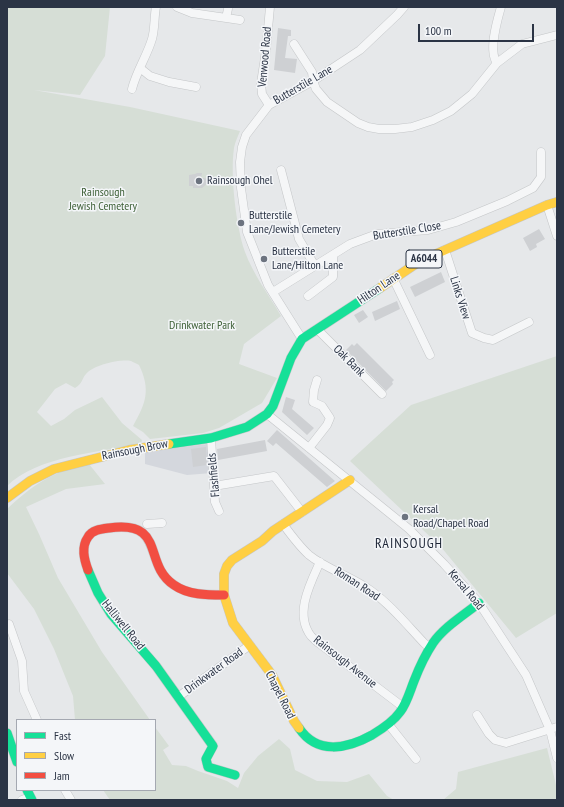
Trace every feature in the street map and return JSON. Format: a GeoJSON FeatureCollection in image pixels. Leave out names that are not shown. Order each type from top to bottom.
{"type":"FeatureCollection","features":[{"type":"Feature","properties":{"kind":"street"},"geometry":{"type":"LineString","coordinates":[[132,89],[135,77],[152,37],[156,7]]}},
{"type":"Feature","properties":{"kind":"street"},"geometry":{"type":"LineString","coordinates":[[177,7],[192,13],[240,20]]}},
{"type":"Feature","properties":{"kind":"street","name":"Venwood Road"},"geometry":{"type":"LineString","coordinates":[[269,105],[262,94],[260,83],[266,51],[270,7]]}},
{"type":"Feature","properties":{"kind":"street","name":"Butterstile Lane"},"geometry":{"type":"LineString","coordinates":[[302,340],[268,284],[247,232],[241,188],[240,168],[242,147],[246,135],[269,105],[303,85],[313,81],[360,50],[397,16],[404,7]]}},
{"type":"Feature","properties":{"kind":"street"},"geometry":{"type":"LineString","coordinates":[[497,63],[494,59],[492,49],[501,7]]}},
{"type":"Feature","properties":{"kind":"street"},"geometry":{"type":"LineString","coordinates":[[226,18],[228,9]]}},
{"type":"Feature","properties":{"kind":"street"},"geometry":{"type":"LineString","coordinates":[[294,44],[312,72],[316,89],[327,102],[358,123],[368,127],[395,129],[412,127],[433,120],[451,111],[472,94],[497,63],[522,44],[557,35]]}},
{"type":"Feature","properties":{"kind":"street"},"geometry":{"type":"LineString","coordinates":[[140,68],[150,76],[169,82],[196,87]]}},
{"type":"Feature","properties":{"kind":"street","name":"Butterstile Close"},"geometry":{"type":"LineString","coordinates":[[273,292],[350,244],[377,234],[428,230],[456,222],[507,201],[533,188],[541,177],[541,152]]}},
{"type":"Feature","properties":{"kind":"street"},"geometry":{"type":"LineString","coordinates":[[281,170],[286,180],[299,239],[315,266]]}},
{"type":"Feature","properties":{"kind":"street","name":"Hilton Lane"},"geometry":{"type":"LineString","coordinates":[[267,414],[278,395],[291,358],[302,340],[317,329],[420,261],[547,205],[557,202]]}},
{"type":"Feature","properties":{"kind":"street"},"geometry":{"type":"LineString","coordinates":[[547,205],[557,236]]}},
{"type":"Feature","properties":{"kind":"street","name":"Links View"},"geometry":{"type":"LineString","coordinates":[[445,250],[472,333],[493,340],[529,322]]}},
{"type":"Feature","properties":{"kind":"street"},"geometry":{"type":"LineString","coordinates":[[308,296],[333,277],[333,255]]}},
{"type":"Feature","properties":{"kind":"street"},"geometry":{"type":"LineString","coordinates":[[393,278],[430,355]]}},
{"type":"Feature","properties":{"kind":"street","name":"Oak Bank"},"geometry":{"type":"LineString","coordinates":[[317,329],[382,394]]}},
{"type":"Feature","properties":{"kind":"street"},"geometry":{"type":"LineString","coordinates":[[309,448],[327,425],[330,418],[322,406],[313,402],[317,380]]}},
{"type":"Feature","properties":{"kind":"street","name":"Rainsough Brow"},"geometry":{"type":"LineString","coordinates":[[7,498],[30,481],[54,469],[129,450],[210,438],[240,430],[267,414]]}},
{"type":"Feature","properties":{"kind":"street","name":"Kersal Road"},"geometry":{"type":"LineString","coordinates":[[267,414],[409,529],[444,564],[479,603],[526,675],[553,729],[557,758]]}},
{"type":"Feature","properties":{"kind":"street","name":"Flashfields"},"geometry":{"type":"LineString","coordinates":[[210,438],[215,502],[219,511]]}},
{"type":"Feature","properties":{"kind":"street"},"geometry":{"type":"LineString","coordinates":[[214,486],[274,476],[302,512]]}},
{"type":"Feature","properties":{"kind":"street","name":"Chapel Road"},"geometry":{"type":"LineString","coordinates":[[350,480],[232,560],[227,566],[224,574],[224,595],[233,623],[272,675],[297,728],[308,739],[316,744],[328,747],[343,747],[367,738],[389,724],[403,707],[417,672],[430,647],[440,634],[479,603]]}},
{"type":"Feature","properties":{"kind":"street"},"geometry":{"type":"LineString","coordinates":[[147,524],[162,523]]}},
{"type":"Feature","properties":{"kind":"street","name":"Roman Road"},"geometry":{"type":"LineString","coordinates":[[283,524],[300,547],[310,556],[370,590],[392,608],[425,644],[430,647]]}},
{"type":"Feature","properties":{"kind":"street","name":"Halliwell Road"},"geometry":{"type":"LineString","coordinates":[[224,595],[196,593],[181,588],[170,582],[161,571],[151,542],[141,530],[133,528],[107,527],[92,533],[86,542],[83,551],[85,563],[93,585],[101,599],[119,624],[152,660],[213,746],[206,759],[208,767],[235,776]]}},
{"type":"Feature","properties":{"kind":"street","name":"Rainsough Avenue"},"geometry":{"type":"LineString","coordinates":[[320,562],[312,580],[304,605],[303,616],[305,625],[311,635],[320,644],[403,707]]}},
{"type":"Feature","properties":{"kind":"street"},"geometry":{"type":"LineString","coordinates":[[11,623],[22,661],[24,691],[37,719]]}},
{"type":"Feature","properties":{"kind":"street","name":"Drinkwater Road"},"geometry":{"type":"LineString","coordinates":[[178,697],[250,645]]}},
{"type":"Feature","properties":{"kind":"street"},"geometry":{"type":"LineString","coordinates":[[477,715],[489,734],[495,740],[500,742],[506,743],[553,729]]}},
{"type":"Feature","properties":{"kind":"street"},"geometry":{"type":"LineString","coordinates":[[389,724],[416,759]]}},
{"type":"Feature","properties":{"kind":"street"},"geometry":{"type":"LineString","coordinates":[[7,733],[16,759]]}},
{"type":"Feature","properties":{"kind":"street"},"geometry":{"type":"LineString","coordinates":[[66,791],[71,800]]}},
{"type":"Feature","properties":{"kind":"shaded area"},"geometry":{"type":"Polygon","coordinates":[[[207,444],[212,473],[187,475],[145,464],[145,452],[207,444]]]}},
{"type":"Feature","properties":{"kind":"green space"},"geometry":{"type":"Polygon","coordinates":[[[7,7],[110,7],[105,56],[80,95],[34,90],[130,107],[240,131],[234,148],[233,159],[233,186],[239,229],[248,260],[281,316],[244,344],[239,364],[277,378],[262,403],[219,428],[203,433],[150,439],[143,432],[133,426],[144,403],[146,389],[143,374],[139,365],[131,361],[126,361],[101,365],[86,374],[81,383],[75,388],[66,383],[55,389],[37,412],[51,426],[64,419],[75,410],[102,397],[122,423],[142,440],[141,444],[88,453],[52,462],[35,468],[20,476],[7,486],[7,7]]]}},
{"type":"Feature","properties":{"kind":"green space"},"geometry":{"type":"Polygon","coordinates":[[[557,356],[557,613],[516,638],[441,547],[350,461],[411,405],[557,356]]]}},
{"type":"Feature","properties":{"kind":"green space"},"geometry":{"type":"Polygon","coordinates":[[[89,464],[105,484],[66,489],[26,507],[58,578],[102,652],[149,719],[75,719],[73,696],[54,649],[34,609],[7,573],[7,509],[30,489],[42,481],[64,471],[89,464]]]}},
{"type":"Feature","properties":{"kind":"green space"},"geometry":{"type":"Polygon","coordinates":[[[156,728],[169,746],[163,750],[172,765],[186,766],[227,781],[238,788],[244,773],[258,756],[279,739],[290,749],[295,770],[317,781],[347,782],[369,774],[387,796],[394,800],[110,800],[104,791],[156,791],[156,728]]]}},
{"type":"Feature","properties":{"kind":"green space"},"geometry":{"type":"Polygon","coordinates":[[[547,748],[557,789],[557,800],[443,800],[456,789],[458,772],[547,748]]]}},
{"type":"Feature","properties":{"kind":"building"},"geometry":{"type":"Polygon","coordinates":[[[278,28],[291,30],[291,36],[288,36],[285,58],[297,59],[295,73],[274,70],[278,28]]]}},
{"type":"Feature","properties":{"kind":"building","name":"Rainsough Ohel"},"geometry":{"type":"Polygon","coordinates":[[[202,173],[201,178],[212,179],[202,188],[193,188],[193,186],[189,186],[189,175],[202,173]]]}},
{"type":"Feature","properties":{"kind":"building"},"geometry":{"type":"Polygon","coordinates":[[[539,229],[545,239],[536,244],[537,247],[530,251],[523,238],[539,229]]]}},
{"type":"Feature","properties":{"kind":"building"},"geometry":{"type":"Polygon","coordinates":[[[441,272],[445,282],[415,297],[410,287],[441,272]]]}},
{"type":"Feature","properties":{"kind":"building"},"geometry":{"type":"Polygon","coordinates":[[[397,301],[400,309],[375,321],[372,312],[397,301]]]}},
{"type":"Feature","properties":{"kind":"building"},"geometry":{"type":"Polygon","coordinates":[[[363,310],[368,317],[359,323],[354,315],[363,310]]]}},
{"type":"Feature","properties":{"kind":"building"},"geometry":{"type":"Polygon","coordinates":[[[357,343],[394,380],[392,382],[393,384],[386,391],[346,350],[352,344],[354,346],[357,343]]]}},
{"type":"Feature","properties":{"kind":"building"},"geometry":{"type":"Polygon","coordinates":[[[286,397],[295,400],[292,409],[314,428],[307,435],[282,412],[286,397]]]}},
{"type":"Feature","properties":{"kind":"building"},"geometry":{"type":"Polygon","coordinates":[[[277,430],[335,481],[327,487],[276,443],[273,446],[267,441],[277,430]]]}},
{"type":"Feature","properties":{"kind":"building"},"geometry":{"type":"Polygon","coordinates":[[[265,440],[267,451],[218,460],[217,449],[265,440]]]}},
{"type":"Feature","properties":{"kind":"building"},"geometry":{"type":"Polygon","coordinates":[[[206,447],[207,465],[193,467],[191,449],[206,447]]]}},
{"type":"Feature","properties":{"kind":"traffic: fast"},"geometry":{"type":"LineString","coordinates":[[169,444],[211,438],[247,427],[267,414],[273,406],[291,358],[302,339],[380,288]]}},
{"type":"Feature","properties":{"kind":"traffic: fast"},"geometry":{"type":"LineString","coordinates":[[88,570],[98,593],[111,614],[156,666],[213,746],[206,759],[208,767],[235,775]]}},
{"type":"Feature","properties":{"kind":"traffic: fast"},"geometry":{"type":"LineString","coordinates":[[299,728],[306,737],[314,742],[323,746],[333,747],[353,744],[383,728],[397,716],[402,708],[420,666],[433,643],[448,626],[479,603]]}},
{"type":"Feature","properties":{"kind":"traffic: fast"},"geometry":{"type":"LineString","coordinates":[[7,733],[16,759]]}},
{"type":"Feature","properties":{"kind":"traffic: fast"},"geometry":{"type":"LineString","coordinates":[[28,791],[32,800]]}},
{"type":"Feature","properties":{"kind":"traffic: slow"},"geometry":{"type":"LineString","coordinates":[[380,288],[420,261],[547,205],[557,202]]}},
{"type":"Feature","properties":{"kind":"traffic: slow"},"geometry":{"type":"LineString","coordinates":[[7,498],[30,481],[54,469],[129,450],[169,444]]}},
{"type":"Feature","properties":{"kind":"traffic: slow"},"geometry":{"type":"LineString","coordinates":[[299,728],[294,721],[272,675],[233,623],[224,595],[224,574],[227,566],[232,560],[350,480]]}},
{"type":"Feature","properties":{"kind":"traffic: jam"},"geometry":{"type":"LineString","coordinates":[[88,570],[84,557],[84,545],[90,535],[94,531],[103,529],[127,527],[139,531],[147,537],[158,566],[164,576],[174,585],[191,593],[224,595]]}},
{"type":"Feature","properties":{"kind":"place","name":"Rainsough Ohel"},"geometry":{"type":"Point","coordinates":[199,181]}},
{"type":"Feature","properties":{"kind":"place","name":"Butterstile Lane/Jewish Cemetery"},"geometry":{"type":"Point","coordinates":[241,223]}},
{"type":"Feature","properties":{"kind":"place","name":"Butterstile Lane/Hilton Lane"},"geometry":{"type":"Point","coordinates":[264,259]}},
{"type":"Feature","properties":{"kind":"place","name":"Kersal Road/Chapel Road"},"geometry":{"type":"Point","coordinates":[405,517]}},
{"type":"Feature","properties":{"kind":"district","name":"RAINSOUGH"},"geometry":{"type":"Point","coordinates":[409,544]}},
{"type":"Feature","properties":{"kind":"park label","name":"Rainsough Jewish Cemetery"},"geometry":{"type":"Point","coordinates":[103,200]}},
{"type":"Feature","properties":{"kind":"park label","name":"Drinkwater Park"},"geometry":{"type":"Point","coordinates":[202,326]}}]}
